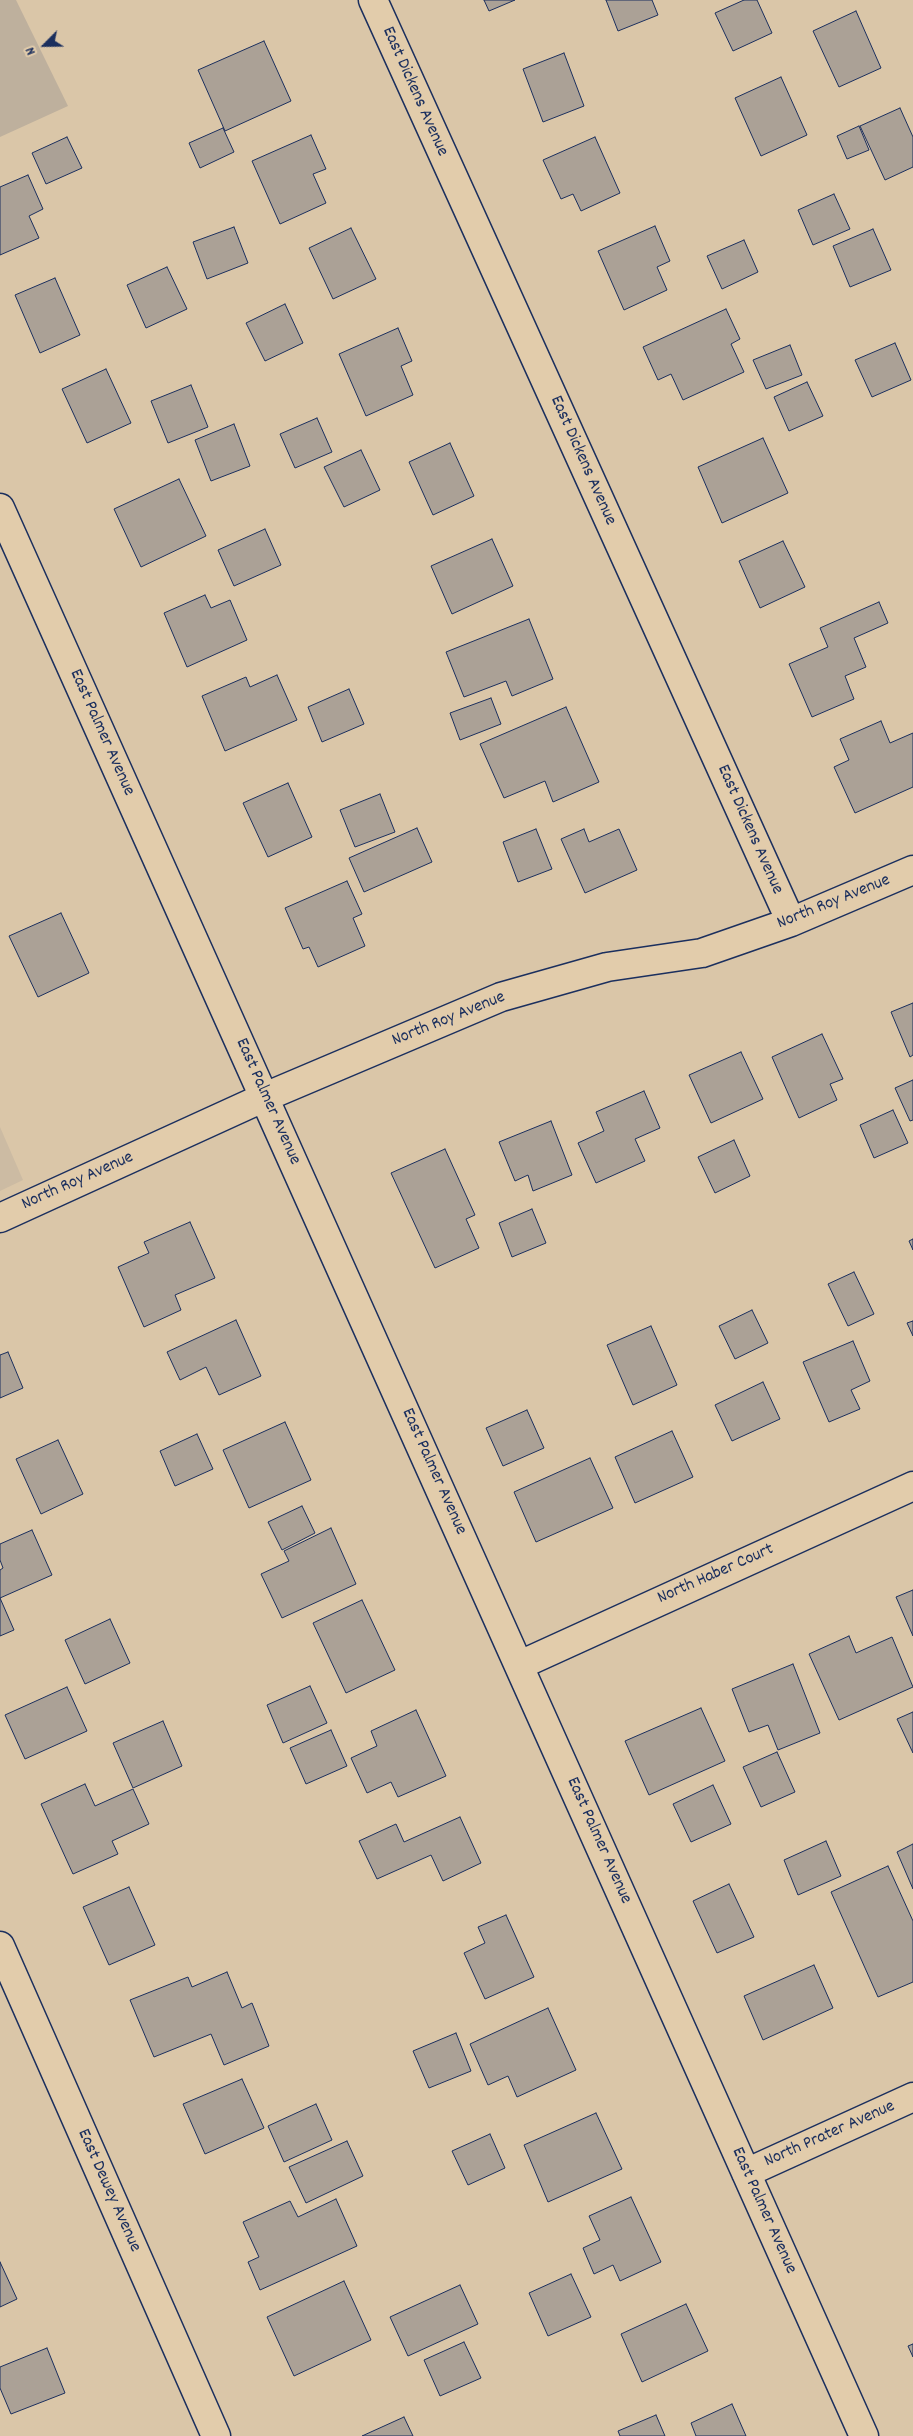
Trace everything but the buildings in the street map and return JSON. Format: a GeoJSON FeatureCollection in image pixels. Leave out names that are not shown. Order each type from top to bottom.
{"type":"FeatureCollection","features":[{"type":"Feature","properties":{"kind":"street","name":"East Dickens Avenue"},"geometry":{"type":"LineString","coordinates":[[373,0],[791,922]]}},
{"type":"Feature","properties":{"kind":"street","name":"East Palmer Avenue"},"geometry":{"type":"LineString","coordinates":[[0,508],[864,2436]]}},
{"type":"Feature","properties":{"kind":"street","name":"North Roy Avenue"},"geometry":{"type":"LineString","coordinates":[[0,1218],[265,1097],[501,997],[607,967],[702,953],[791,922],[913,870]]}},
{"type":"Feature","properties":{"kind":"street","name":"North Haber Court"},"geometry":{"type":"LineString","coordinates":[[520,1665],[913,1486]]}},
{"type":"Feature","properties":{"kind":"street","name":"East Dewey Avenue"},"geometry":{"type":"LineString","coordinates":[[0,1946],[216,2436]]}},
{"type":"Feature","properties":{"kind":"street","name":"North Prater Avenue"},"geometry":{"type":"LineString","coordinates":[[746,2173],[913,2097]]}},
{"type":"Feature","properties":{"kind":"shaded area"},"geometry":{"type":"Polygon","coordinates":[[[0,0],[16,0],[68,106],[0,137],[0,0]]]}},
{"type":"Feature","properties":{"kind":"shaded area"},"geometry":{"type":"Polygon","coordinates":[[[0,1127],[23,1180],[0,1191],[0,1127]]]}}]}
